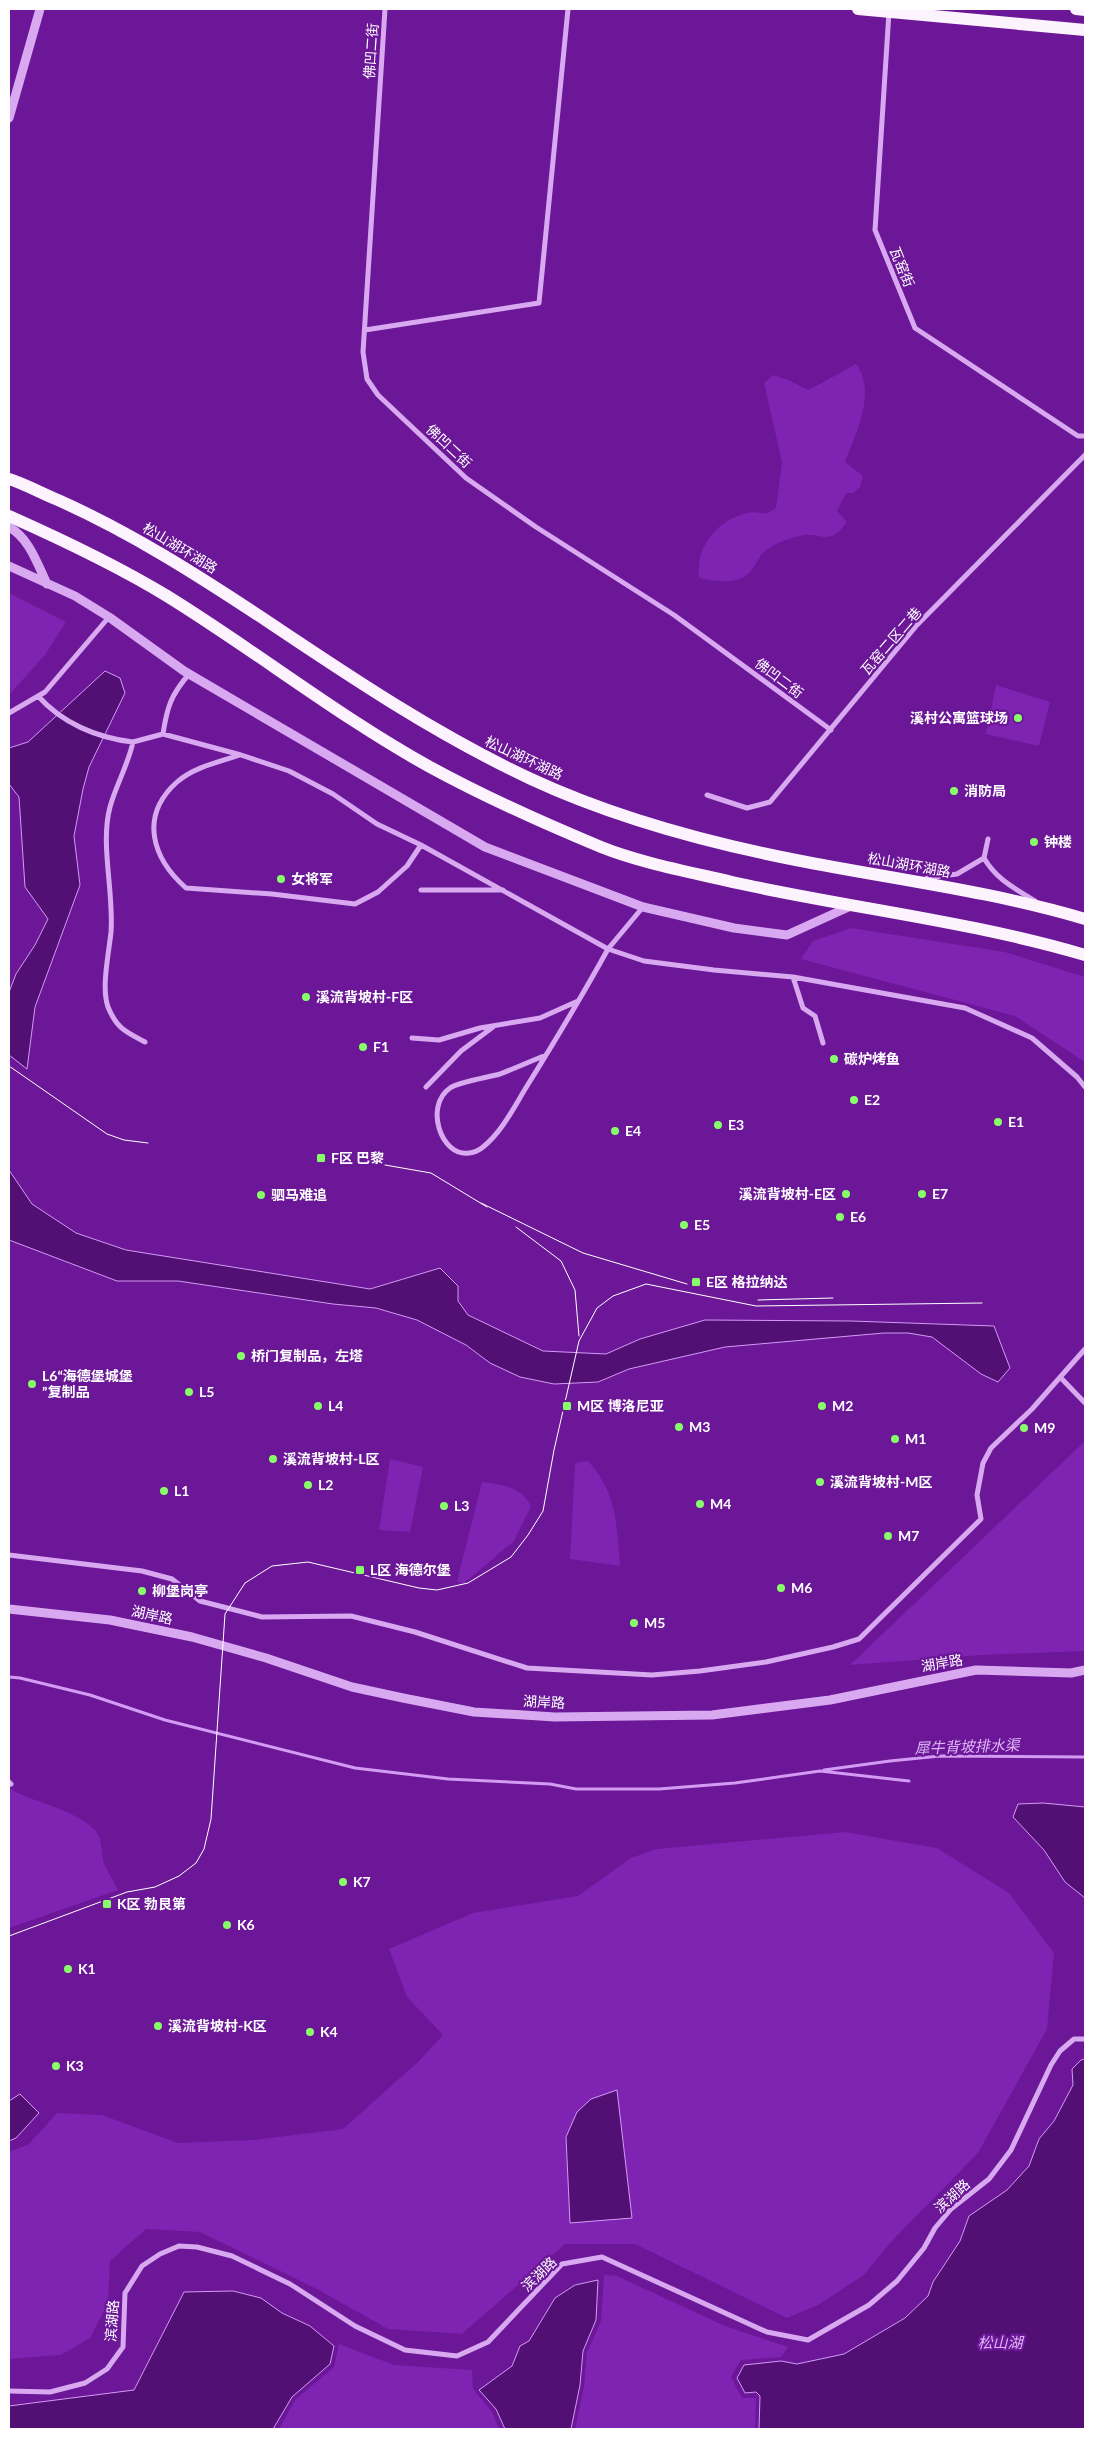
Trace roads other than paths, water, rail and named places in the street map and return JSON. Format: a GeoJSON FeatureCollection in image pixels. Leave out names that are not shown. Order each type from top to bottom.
{"type":"FeatureCollection","features":[{"type":"Feature","properties":{"kind":"main road"},"geometry":{"type":"LineString","coordinates":[[858,9],[1085,30]]}},
{"type":"Feature","properties":{"kind":"main road"},"geometry":{"type":"LineString","coordinates":[[1076,9],[1085,10]]}},
{"type":"Feature","properties":{"kind":"main road","name":"松山湖环湖路"},"geometry":{"type":"LineString","coordinates":[[9,479],[93,515],[185,566],[352,678],[446,736],[531,779],[616,815],[704,840],[795,860],[905,879],[1046,907],[1085,919]]}},
{"type":"Feature","properties":{"kind":"main road"},"geometry":{"type":"LineString","coordinates":[[9,516],[77,546],[166,596],[334,708],[421,762],[516,811],[614,851],[696,874],[1038,941],[1085,955]]}},
{"type":"Feature","properties":{"kind":"street"},"geometry":{"type":"LineString","coordinates":[[9,118],[40,9]]}},
{"type":"Feature","properties":{"kind":"street","name":"佛凹二街"},"geometry":{"type":"LineString","coordinates":[[385,9],[363,352],[368,379],[378,395],[466,478],[536,527],[674,615],[831,730]]}},
{"type":"Feature","properties":{"kind":"street"},"geometry":{"type":"LineString","coordinates":[[365,330],[539,303],[568,9]]}},
{"type":"Feature","properties":{"kind":"street","name":"瓦窑街"},"geometry":{"type":"LineString","coordinates":[[889,12],[874,230],[915,328],[1078,436],[1085,436]]}},
{"type":"Feature","properties":{"kind":"street","name":"瓦窑二区二巷"},"geometry":{"type":"LineString","coordinates":[[707,795],[747,808],[770,802],[917,626],[1085,455]]}},
{"type":"Feature","properties":{"kind":"street"},"geometry":{"type":"LineString","coordinates":[[9,527],[17,532],[26,543],[47,584]]}},
{"type":"Feature","properties":{"kind":"street"},"geometry":{"type":"LineString","coordinates":[[9,566],[75,596],[189,674],[485,847],[643,907],[734,928],[787,935],[853,905]]}},
{"type":"Feature","properties":{"kind":"street"},"geometry":{"type":"LineString","coordinates":[[9,713],[45,692],[108,617]]}},
{"type":"Feature","properties":{"kind":"street"},"geometry":{"type":"LineString","coordinates":[[163,734],[166,712],[174,692],[189,674]]}},
{"type":"Feature","properties":{"kind":"street"},"geometry":{"type":"LineString","coordinates":[[38,696],[50,709],[83,729],[118,740],[133,742],[163,734],[241,754],[289,772],[333,794],[377,824],[421,845],[608,949],[644,961],[793,977],[965,1008],[1032,1038],[1077,1077],[1085,1087]]}},
{"type":"Feature","properties":{"kind":"street"},"geometry":{"type":"LineString","coordinates":[[133,742],[129,760],[110,807],[106,836],[111,888],[111,932],[106,977],[107,1006],[120,1029],[146,1042]]}},
{"type":"Feature","properties":{"kind":"street"},"geometry":{"type":"LineString","coordinates":[[241,754],[200,768],[177,782],[166,795],[158,810],[154,828],[156,850],[167,868],[186,888],[272,894],[355,904],[378,892],[407,866],[421,845]]}},
{"type":"Feature","properties":{"kind":"street"},"geometry":{"type":"LineString","coordinates":[[988,838],[984,858],[992,872],[1002,881],[1046,907]]}},
{"type":"Feature","properties":{"kind":"street"},"geometry":{"type":"LineString","coordinates":[[905,879],[933,878],[957,874],[984,858]]}},
{"type":"Feature","properties":{"kind":"street"},"geometry":{"type":"LineString","coordinates":[[421,890],[503,890]]}},
{"type":"Feature","properties":{"kind":"street"},"geometry":{"type":"LineString","coordinates":[[546,1055],[500,1074],[450,1088],[440,1098],[436,1111],[438,1131],[455,1150],[468,1154],[482,1148],[502,1126],[546,1055],[579,1001],[608,949],[643,907]]}},
{"type":"Feature","properties":{"kind":"street"},"geometry":{"type":"LineString","coordinates":[[793,977],[803,1008],[815,1016],[823,1042]]}},
{"type":"Feature","properties":{"kind":"street"},"geometry":{"type":"LineString","coordinates":[[412,1038],[439,1040],[495,1025],[540,1018],[579,1001]]}},
{"type":"Feature","properties":{"kind":"street"},"geometry":{"type":"LineString","coordinates":[[426,1087],[461,1051],[495,1025]]}},
{"type":"Feature","properties":{"kind":"street"},"geometry":{"type":"LineString","coordinates":[[9,1555],[142,1571],[172,1580],[200,1601],[262,1617],[351,1616],[415,1632],[527,1668],[652,1675],[766,1662],[860,1639],[981,1519],[978,1495],[983,1463],[991,1448],[1032,1409],[1085,1349]]}},
{"type":"Feature","properties":{"kind":"street"},"geometry":{"type":"LineString","coordinates":[[1060,1377],[1085,1402]]}},
{"type":"Feature","properties":{"kind":"street","name":"湖岸路"},"geometry":{"type":"LineString","coordinates":[[10,1608],[110,1620],[192,1637],[266,1658],[352,1687],[403,1698],[474,1712],[537,1716],[712,1715],[830,1700],[976,1670],[1071,1673],[1085,1670]]}},
{"type":"Feature","properties":{"kind":"street","name":"滨湖路"},"geometry":{"type":"LineString","coordinates":[[9,2390],[50,2392],[85,2383],[107,2369],[123,2347],[125,2293],[142,2266],[160,2254],[179,2246],[197,2247],[232,2256],[290,2284],[355,2326],[405,2350],[457,2356],[488,2342],[562,2264],[602,2257],[766,2332],[808,2340],[869,2305],[897,2281],[924,2248],[935,2228],[950,2209],[989,2179],[1000,2166],[1011,2150],[1051,2065],[1060,2052],[1074,2039],[1085,2039]]}},
{"type":"Feature","properties":{"kind":"water"},"geometry":{"type":"Polygon","coordinates":[[[105,671],[120,678],[125,693],[89,767],[83,789],[74,836],[80,885],[35,1007],[27,1069],[9,1055],[9,992],[16,974],[35,945],[48,919],[25,887],[19,797],[9,784],[9,748],[28,742],[105,671]]]}},
{"type":"Feature","properties":{"kind":"water"},"geometry":{"type":"Polygon","coordinates":[[[9,1170],[32,1204],[76,1233],[126,1250],[370,1289],[440,1268],[458,1286],[458,1301],[468,1315],[543,1351],[606,1354],[640,1339],[705,1320],[851,1321],[994,1326],[1010,1368],[998,1382],[981,1374],[932,1337],[908,1333],[884,1333],[725,1347],[629,1369],[598,1382],[554,1384],[520,1377],[490,1363],[466,1345],[417,1320],[376,1308],[333,1304],[178,1281],[117,1281],[9,1240],[9,1170]]]}},
{"type":"Feature","properties":{"kind":"water"},"geometry":{"type":"Polygon","coordinates":[[[1043,1803],[1085,1807],[1085,1898],[1065,1882],[1044,1850],[1013,1817],[1018,1804],[1043,1803]]]}},
{"type":"Feature","properties":{"kind":"water","name":"松山湖"},"geometry":{"type":"Polygon","coordinates":[[[1085,2059],[1085,2429],[759,2429],[760,2396],[756,2392],[745,2393],[737,2378],[744,2365],[781,2361],[797,2364],[844,2354],[905,2318],[928,2296],[933,2282],[960,2241],[969,2216],[1007,2190],[1029,2166],[1039,2139],[1054,2121],[1073,2085],[1072,2069],[1081,2060],[1085,2059]]]}},
{"type":"Feature","properties":{"kind":"water"},"geometry":{"type":"Polygon","coordinates":[[[617,2090],[632,2218],[570,2223],[566,2137],[577,2112],[591,2099],[617,2090]]]}},
{"type":"Feature","properties":{"kind":"water"},"geometry":{"type":"Polygon","coordinates":[[[20,2094],[39,2113],[16,2138],[9,2141],[9,2101],[20,2094]]]}},
{"type":"Feature","properties":{"kind":"water"},"geometry":{"type":"Polygon","coordinates":[[[598,2280],[596,2320],[583,2351],[580,2385],[571,2429],[505,2429],[496,2409],[479,2390],[512,2366],[520,2346],[529,2341],[555,2298],[575,2285],[598,2280]]]}},
{"type":"Feature","properties":{"kind":"water"},"geometry":{"type":"Polygon","coordinates":[[[233,2291],[261,2298],[282,2313],[310,2326],[334,2346],[330,2364],[292,2397],[273,2429],[9,2429],[9,2406],[134,2390],[184,2292],[233,2291]]]}},
{"type":"Feature","properties":{"kind":"waterway"},"geometry":{"type":"LineString","coordinates":[[9,1677],[90,1695],[165,1720],[355,1768],[448,1779],[550,1784],[576,1789],[659,1789],[735,1783],[820,1771],[909,1781]]}},
{"type":"Feature","properties":{"kind":"waterway","name":"犀牛背坡排水渠"},"geometry":{"type":"LineString","coordinates":[[824,1770],[940,1756],[1085,1757]]}},
{"type":"Feature","properties":{"kind":"tram line"},"geometry":{"type":"LineString","coordinates":[[9,1066],[107,1134],[124,1140],[148,1143]]}},
{"type":"Feature","properties":{"kind":"tram line"},"geometry":{"type":"LineString","coordinates":[[385,1165],[431,1173],[487,1207]]}},
{"type":"Feature","properties":{"kind":"tram line"},"geometry":{"type":"LineString","coordinates":[[481,1203],[583,1253],[687,1284]]}},
{"type":"Feature","properties":{"kind":"tram line"},"geometry":{"type":"LineString","coordinates":[[516,1227],[561,1261],[575,1290],[579,1336]]}},
{"type":"Feature","properties":{"kind":"tram line"},"geometry":{"type":"LineString","coordinates":[[9,1936],[127,1892],[155,1887],[179,1876],[196,1863],[204,1849],[211,1819],[225,1614],[245,1583],[272,1566],[308,1562],[419,1588],[437,1590],[468,1583],[511,1557],[543,1511],[554,1450],[579,1341],[597,1308],[613,1296],[646,1284],[756,1306],[982,1303]]}},
{"type":"Feature","properties":{"kind":"tram line"},"geometry":{"type":"LineString","coordinates":[[758,1300],[833,1298]]}},
{"type":"Feature","properties":{"kind":"place","name":"溪村公寓篮球场"},"geometry":{"type":"Point","coordinates":[1018,718]}},
{"type":"Feature","properties":{"kind":"place","name":"消防局"},"geometry":{"type":"Point","coordinates":[954,791]}},
{"type":"Feature","properties":{"kind":"place","name":"钟楼"},"geometry":{"type":"Point","coordinates":[1034,842]}},
{"type":"Feature","properties":{"kind":"place","name":"女将军"},"geometry":{"type":"Point","coordinates":[281,879]}},
{"type":"Feature","properties":{"kind":"place","name":"溪流背坡村-F区"},"geometry":{"type":"Point","coordinates":[306,997]}},
{"type":"Feature","properties":{"kind":"place","name":"F1"},"geometry":{"type":"Point","coordinates":[363,1047]}},
{"type":"Feature","properties":{"kind":"place","name":"碳炉烤鱼"},"geometry":{"type":"Point","coordinates":[834,1059]}},
{"type":"Feature","properties":{"kind":"place","name":"E2"},"geometry":{"type":"Point","coordinates":[854,1100]}},
{"type":"Feature","properties":{"kind":"place","name":"E1"},"geometry":{"type":"Point","coordinates":[998,1122]}},
{"type":"Feature","properties":{"kind":"place","name":"E3"},"geometry":{"type":"Point","coordinates":[718,1125]}},
{"type":"Feature","properties":{"kind":"place","name":"E4"},"geometry":{"type":"Point","coordinates":[615,1131]}},
{"type":"Feature","properties":{"kind":"place","name":"F区 巴黎"},"geometry":{"type":"Point","coordinates":[321,1158]}},
{"type":"Feature","properties":{"kind":"place","name":"溪流背坡村-E区"},"geometry":{"type":"Point","coordinates":[846,1194]}},
{"type":"Feature","properties":{"kind":"place","name":"E7"},"geometry":{"type":"Point","coordinates":[922,1194]}},
{"type":"Feature","properties":{"kind":"place","name":"驷马难追"},"geometry":{"type":"Point","coordinates":[261,1195]}},
{"type":"Feature","properties":{"kind":"place","name":"E6"},"geometry":{"type":"Point","coordinates":[840,1217]}},
{"type":"Feature","properties":{"kind":"place","name":"E5"},"geometry":{"type":"Point","coordinates":[684,1225]}},
{"type":"Feature","properties":{"kind":"place","name":"E区 格拉纳达"},"geometry":{"type":"Point","coordinates":[696,1282]}},
{"type":"Feature","properties":{"kind":"place","name":"桥门复制品，左塔"},"geometry":{"type":"Point","coordinates":[241,1356]}},
{"type":"Feature","properties":{"kind":"place","name":"L6“海德堡城堡 ”复制品"},"geometry":{"type":"Point","coordinates":[32,1384]}},
{"type":"Feature","properties":{"kind":"place","name":"L5"},"geometry":{"type":"Point","coordinates":[189,1392]}},
{"type":"Feature","properties":{"kind":"place","name":"L4"},"geometry":{"type":"Point","coordinates":[318,1406]}},
{"type":"Feature","properties":{"kind":"place","name":"M区 博洛尼亚"},"geometry":{"type":"Point","coordinates":[567,1406]}},
{"type":"Feature","properties":{"kind":"place","name":"M2"},"geometry":{"type":"Point","coordinates":[822,1406]}},
{"type":"Feature","properties":{"kind":"place","name":"M3"},"geometry":{"type":"Point","coordinates":[679,1427]}},
{"type":"Feature","properties":{"kind":"place","name":"M9"},"geometry":{"type":"Point","coordinates":[1024,1428]}},
{"type":"Feature","properties":{"kind":"place","name":"M1"},"geometry":{"type":"Point","coordinates":[895,1439]}},
{"type":"Feature","properties":{"kind":"place","name":"溪流背坡村-L区"},"geometry":{"type":"Point","coordinates":[273,1459]}},
{"type":"Feature","properties":{"kind":"place","name":"溪流背坡村-M区"},"geometry":{"type":"Point","coordinates":[820,1482]}},
{"type":"Feature","properties":{"kind":"place","name":"L2"},"geometry":{"type":"Point","coordinates":[308,1485]}},
{"type":"Feature","properties":{"kind":"place","name":"L1"},"geometry":{"type":"Point","coordinates":[164,1491]}},
{"type":"Feature","properties":{"kind":"place","name":"M4"},"geometry":{"type":"Point","coordinates":[700,1504]}},
{"type":"Feature","properties":{"kind":"place","name":"L3"},"geometry":{"type":"Point","coordinates":[444,1506]}},
{"type":"Feature","properties":{"kind":"place","name":"M7"},"geometry":{"type":"Point","coordinates":[888,1536]}},
{"type":"Feature","properties":{"kind":"place","name":"L区 海德尔堡"},"geometry":{"type":"Point","coordinates":[360,1570]}},
{"type":"Feature","properties":{"kind":"place","name":"M6"},"geometry":{"type":"Point","coordinates":[781,1588]}},
{"type":"Feature","properties":{"kind":"place","name":"柳堡岗亭"},"geometry":{"type":"Point","coordinates":[142,1591]}},
{"type":"Feature","properties":{"kind":"place","name":"M5"},"geometry":{"type":"Point","coordinates":[634,1623]}},
{"type":"Feature","properties":{"kind":"place","name":"K7"},"geometry":{"type":"Point","coordinates":[343,1882]}},
{"type":"Feature","properties":{"kind":"place","name":"K区 勃艮第"},"geometry":{"type":"Point","coordinates":[107,1904]}},
{"type":"Feature","properties":{"kind":"place","name":"K6"},"geometry":{"type":"Point","coordinates":[227,1925]}},
{"type":"Feature","properties":{"kind":"place","name":"K1"},"geometry":{"type":"Point","coordinates":[68,1969]}},
{"type":"Feature","properties":{"kind":"place","name":"溪流背坡村-K区"},"geometry":{"type":"Point","coordinates":[158,2026]}},
{"type":"Feature","properties":{"kind":"place","name":"K4"},"geometry":{"type":"Point","coordinates":[310,2032]}},
{"type":"Feature","properties":{"kind":"place","name":"K3"},"geometry":{"type":"Point","coordinates":[56,2066]}}]}
